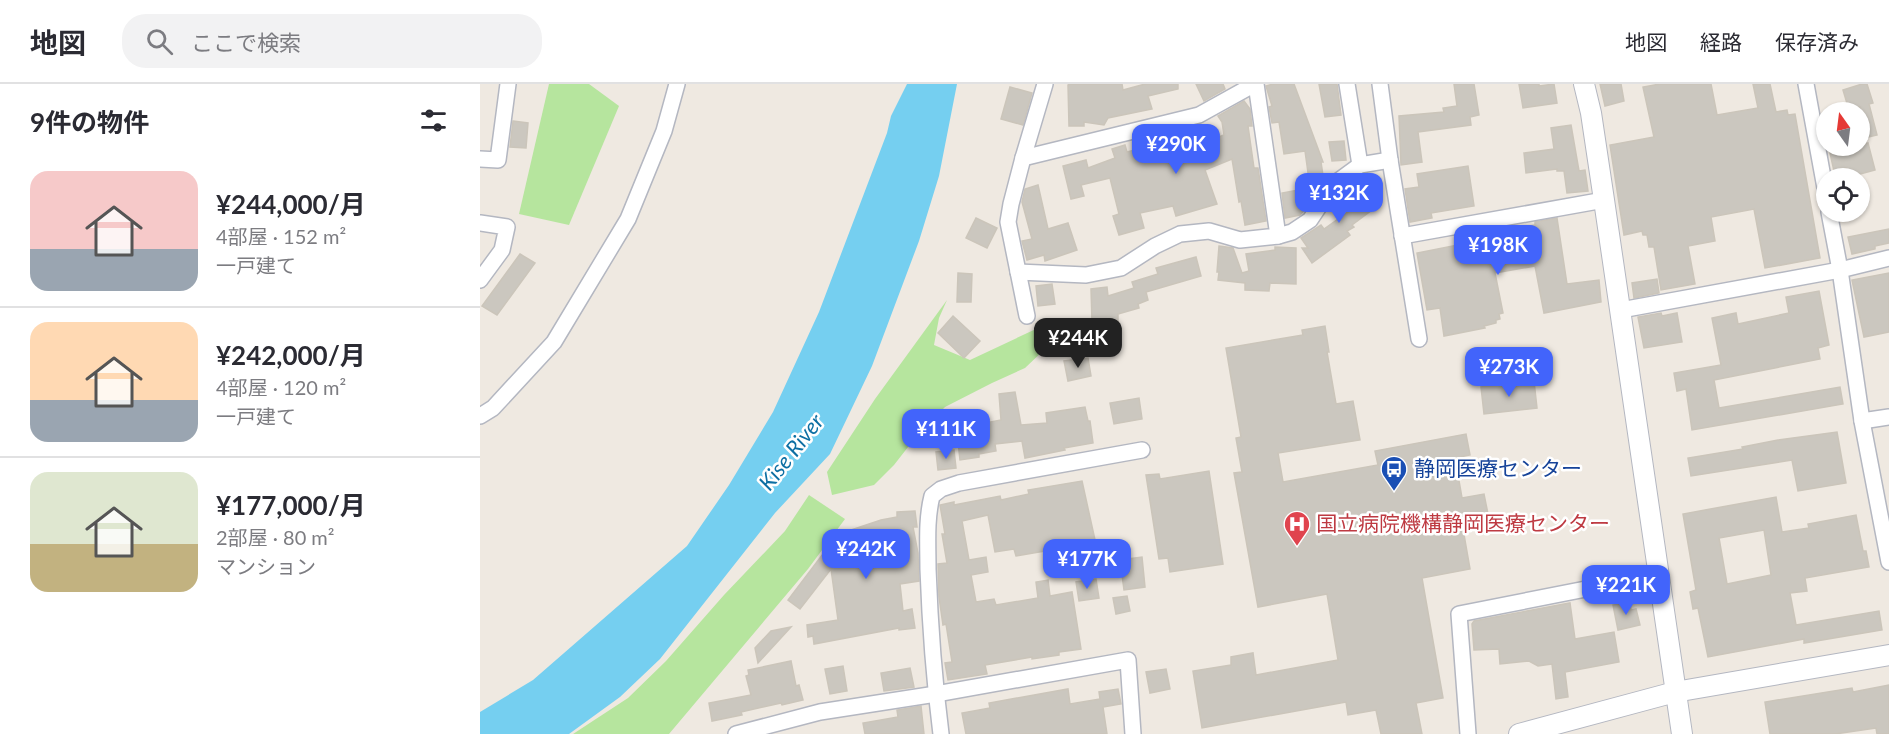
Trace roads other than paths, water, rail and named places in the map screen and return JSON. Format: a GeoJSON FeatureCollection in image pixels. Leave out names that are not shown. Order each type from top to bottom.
{"type":"FeatureCollection","features":[{"type":"Feature","properties":{"kind":"street"},"geometry":{"type":"LineString","coordinates":[[480,159],[498,160],[508,84]]}},
{"type":"Feature","properties":{"kind":"street"},"geometry":{"type":"LineString","coordinates":[[480,416],[493,408],[554,342],[628,219],[664,131],[677,84]]}},
{"type":"Feature","properties":{"kind":"street"},"geometry":{"type":"LineString","coordinates":[[1027,316],[1008,222],[1023,158],[1045,84]]}},
{"type":"Feature","properties":{"kind":"street"},"geometry":{"type":"LineString","coordinates":[[1023,158],[1199,115],[1255,84],[1278,236]]}},
{"type":"Feature","properties":{"kind":"street"},"geometry":{"type":"LineString","coordinates":[[1347,84],[1360,165]]}},
{"type":"Feature","properties":{"kind":"street"},"geometry":{"type":"LineString","coordinates":[[1380,84],[1419,339]]}},
{"type":"Feature","properties":{"kind":"street"},"geometry":{"type":"LineString","coordinates":[[1584,84],[1591,113],[1621,310],[1657,574],[1682,734]]}},
{"type":"Feature","properties":{"kind":"street"},"geometry":{"type":"LineString","coordinates":[[1806,84],[1821,168]]}},
{"type":"Feature","properties":{"kind":"street"},"geometry":{"type":"LineString","coordinates":[[1018,272],[1086,275],[1121,268],[1155,246],[1180,234],[1209,231],[1240,240],[1278,236],[1292,232],[1310,220],[1334,184],[1360,165],[1390,160]]}},
{"type":"Feature","properties":{"kind":"street"},"geometry":{"type":"LineString","coordinates":[[1402,236],[1604,200]]}},
{"type":"Feature","properties":{"kind":"street"},"geometry":{"type":"LineString","coordinates":[[1831,222],[1862,421],[1886,534],[1889,562]]}},
{"type":"Feature","properties":{"kind":"street"},"geometry":{"type":"LineString","coordinates":[[480,223],[507,227],[502,250],[480,279]]}},
{"type":"Feature","properties":{"kind":"street"},"geometry":{"type":"LineString","coordinates":[[1621,310],[1840,270],[1889,258]]}},
{"type":"Feature","properties":{"kind":"street"},"geometry":{"type":"LineString","coordinates":[[1862,421],[1889,417]]}},
{"type":"Feature","properties":{"kind":"street"},"geometry":{"type":"LineString","coordinates":[[941,734],[929,589],[928,524],[933,496],[941,489],[959,483],[1142,450]]}},
{"type":"Feature","properties":{"kind":"street"},"geometry":{"type":"LineString","coordinates":[[1467,734],[1459,614],[1657,574]]}},
{"type":"Feature","properties":{"kind":"street"},"geometry":{"type":"LineString","coordinates":[[1519,734],[1675,692],[1889,655]]}},
{"type":"Feature","properties":{"kind":"street"},"geometry":{"type":"LineString","coordinates":[[736,734],[820,712],[1128,660],[1133,734]]}},
{"type":"Feature","properties":{"kind":"water","name":"Kise River"},"geometry":{"type":"Polygon","coordinates":[[[907,84],[957,84],[939,176],[919,241],[872,366],[830,454],[775,513],[660,659],[620,697],[569,734],[480,734],[480,712],[533,680],[687,546],[729,485],[773,412],[819,312],[887,133],[891,116],[907,84]]]}},
{"type":"Feature","properties":{"kind":"place","name":"静岡医療センター"},"geometry":{"type":"Point","coordinates":[1394,492]}},
{"type":"Feature","properties":{"kind":"place","name":"国立病院機構静岡医療センター"},"geometry":{"type":"Point","coordinates":[1297,547]}}]}
